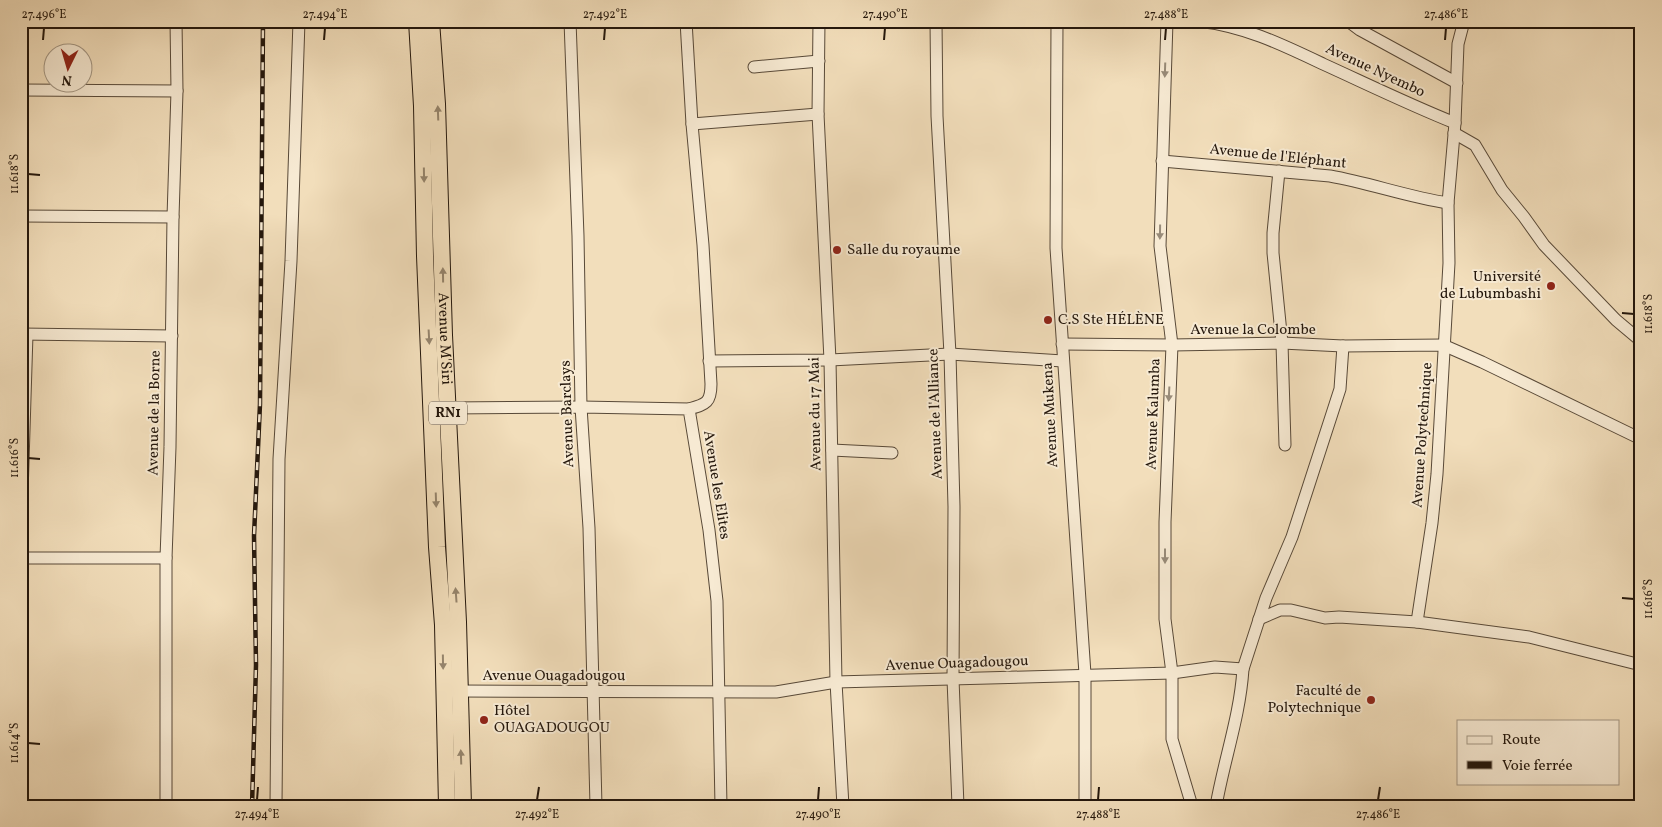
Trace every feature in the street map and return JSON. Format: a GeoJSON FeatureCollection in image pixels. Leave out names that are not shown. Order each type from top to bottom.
{"type":"FeatureCollection","features":[{"type":"Feature","properties":{"kind":"highway","name":"Avenue M'Siri"},"geometry":{"type":"LineString","coordinates":[[417,21],[422,106],[425,256],[437,547],[443,625],[454,697],[463,806]]}},
{"type":"Feature","properties":{"kind":"highway","name":"Avenue M'Siri"},"geometry":{"type":"LineString","coordinates":[[431,21],[438,104],[444,335],[458,622],[447,806]]}},
{"type":"Feature","properties":{"kind":"street","name":"Avenue de la Borne"},"geometry":{"type":"LineString","coordinates":[[166,806],[166,558],[177,91],[176,21]]}},
{"type":"Feature","properties":{"kind":"street"},"geometry":{"type":"LineString","coordinates":[[276,806],[280,459],[291,261],[299,21]]}},
{"type":"Feature","properties":{"kind":"street","name":"Avenue Barclays"},"geometry":{"type":"LineString","coordinates":[[570,21],[578,236],[581,407],[594,691],[596,806]]}},
{"type":"Feature","properties":{"kind":"street"},"geometry":{"type":"LineString","coordinates":[[448,408],[581,407],[689,409],[701,406],[710,398],[711,384],[686,21]]}},
{"type":"Feature","properties":{"kind":"street","name":"Avenue du 17 Mai"},"geometry":{"type":"LineString","coordinates":[[819,21],[818,114],[830,360],[836,682],[843,806]]}},
{"type":"Feature","properties":{"kind":"street","name":"Avenue de l'Alliance"},"geometry":{"type":"LineString","coordinates":[[936,21],[937,116],[950,354],[954,507],[953,679],[958,806]]}},
{"type":"Feature","properties":{"kind":"street","name":"Avenue Mukena"},"geometry":{"type":"LineString","coordinates":[[1057,21],[1056,248],[1085,674],[1085,806]]}},
{"type":"Feature","properties":{"kind":"street","name":"Avenue Kalumba"},"geometry":{"type":"LineString","coordinates":[[1167,21],[1160,254],[1172,345],[1164,522],[1165,618],[1172,673],[1172,738],[1192,806]]}},
{"type":"Feature","properties":{"kind":"street","name":"Avenue Nyembo"},"geometry":{"type":"LineString","coordinates":[[1198,21],[1236,28],[1270,39],[1420,109],[1454,128],[1475,145],[1502,190],[1544,245],[1616,320],[1641,341]]}},
{"type":"Feature","properties":{"kind":"street"},"geometry":{"type":"LineString","coordinates":[[1348,21],[1360,30],[1457,83]]}},
{"type":"Feature","properties":{"kind":"street","name":"Avenue Polytechnique"},"geometry":{"type":"LineString","coordinates":[[1417,622],[1432,523],[1437,474],[1449,262],[1448,203],[1458,44],[1464,21]]}},
{"type":"Feature","properties":{"kind":"street"},"geometry":{"type":"LineString","coordinates":[[754,67],[819,61]]}},
{"type":"Feature","properties":{"kind":"street"},"geometry":{"type":"LineString","coordinates":[[21,90],[177,91]]}},
{"type":"Feature","properties":{"kind":"street"},"geometry":{"type":"LineString","coordinates":[[692,124],[818,114]]}},
{"type":"Feature","properties":{"kind":"street","name":"Avenue de l'Eléphant"},"geometry":{"type":"LineString","coordinates":[[1162,161],[1350,179],[1421,199],[1448,203]]}},
{"type":"Feature","properties":{"kind":"street"},"geometry":{"type":"LineString","coordinates":[[1279,171],[1273,243],[1282,343],[1285,445]]}},
{"type":"Feature","properties":{"kind":"street"},"geometry":{"type":"LineString","coordinates":[[21,216],[174,217]]}},
{"type":"Feature","properties":{"kind":"street"},"geometry":{"type":"LineString","coordinates":[[21,526],[24,334],[172,336]]}},
{"type":"Feature","properties":{"kind":"street","name":"Avenue la Colombe"},"geometry":{"type":"LineString","coordinates":[[1062,344],[1282,343],[1343,346],[1443,345]]}},
{"type":"Feature","properties":{"kind":"street"},"geometry":{"type":"LineString","coordinates":[[1443,345],[1470,356],[1641,439]]}},
{"type":"Feature","properties":{"kind":"street"},"geometry":{"type":"LineString","coordinates":[[1216,806],[1221,776],[1239,704],[1243,669],[1266,598],[1292,536],[1340,389],[1343,346]]}},
{"type":"Feature","properties":{"kind":"street"},"geometry":{"type":"LineString","coordinates":[[709,361],[830,360],[950,354],[1063,361]]}},
{"type":"Feature","properties":{"kind":"street","name":"Avenue les Elites"},"geometry":{"type":"LineString","coordinates":[[689,409],[709,530],[717,601],[721,806]]}},
{"type":"Feature","properties":{"kind":"street"},"geometry":{"type":"LineString","coordinates":[[832,450],[892,453]]}},
{"type":"Feature","properties":{"kind":"street"},"geometry":{"type":"LineString","coordinates":[[21,558],[166,558]]}},
{"type":"Feature","properties":{"kind":"street"},"geometry":{"type":"LineString","coordinates":[[1259,619],[1280,610],[1291,610],[1325,618],[1339,617],[1417,622],[1529,637],[1641,665]]}},
{"type":"Feature","properties":{"kind":"street","name":"Avenue Ouagadougou"},"geometry":{"type":"LineString","coordinates":[[454,697],[594,691],[776,692],[836,682],[1172,673],[1215,667],[1243,669]]}},
{"type":"Feature","properties":{"kind":"street"},"geometry":{"type":"LineString","coordinates":[[21,757],[22,806]]}},
{"type":"Feature","properties":{"kind":"railway"},"geometry":{"type":"LineString","coordinates":[[252,806],[256,665],[254,536],[260,404],[263,21]]}},
{"type":"Feature","properties":{"kind":"place","name":"Salle du royaume"},"geometry":{"type":"Point","coordinates":[837,250]}},
{"type":"Feature","properties":{"kind":"place","name":"Université de Lubumbashi"},"geometry":{"type":"Point","coordinates":[1551,286]}},
{"type":"Feature","properties":{"kind":"place","name":"C.S Ste HÉLÈNE"},"geometry":{"type":"Point","coordinates":[1048,320]}},
{"type":"Feature","properties":{"kind":"place","name":"Faculté de Polytechnique"},"geometry":{"type":"Point","coordinates":[1371,700]}},
{"type":"Feature","properties":{"kind":"place","name":"Hôtel OUAGADOUGOU"},"geometry":{"type":"Point","coordinates":[484,720]}}]}
